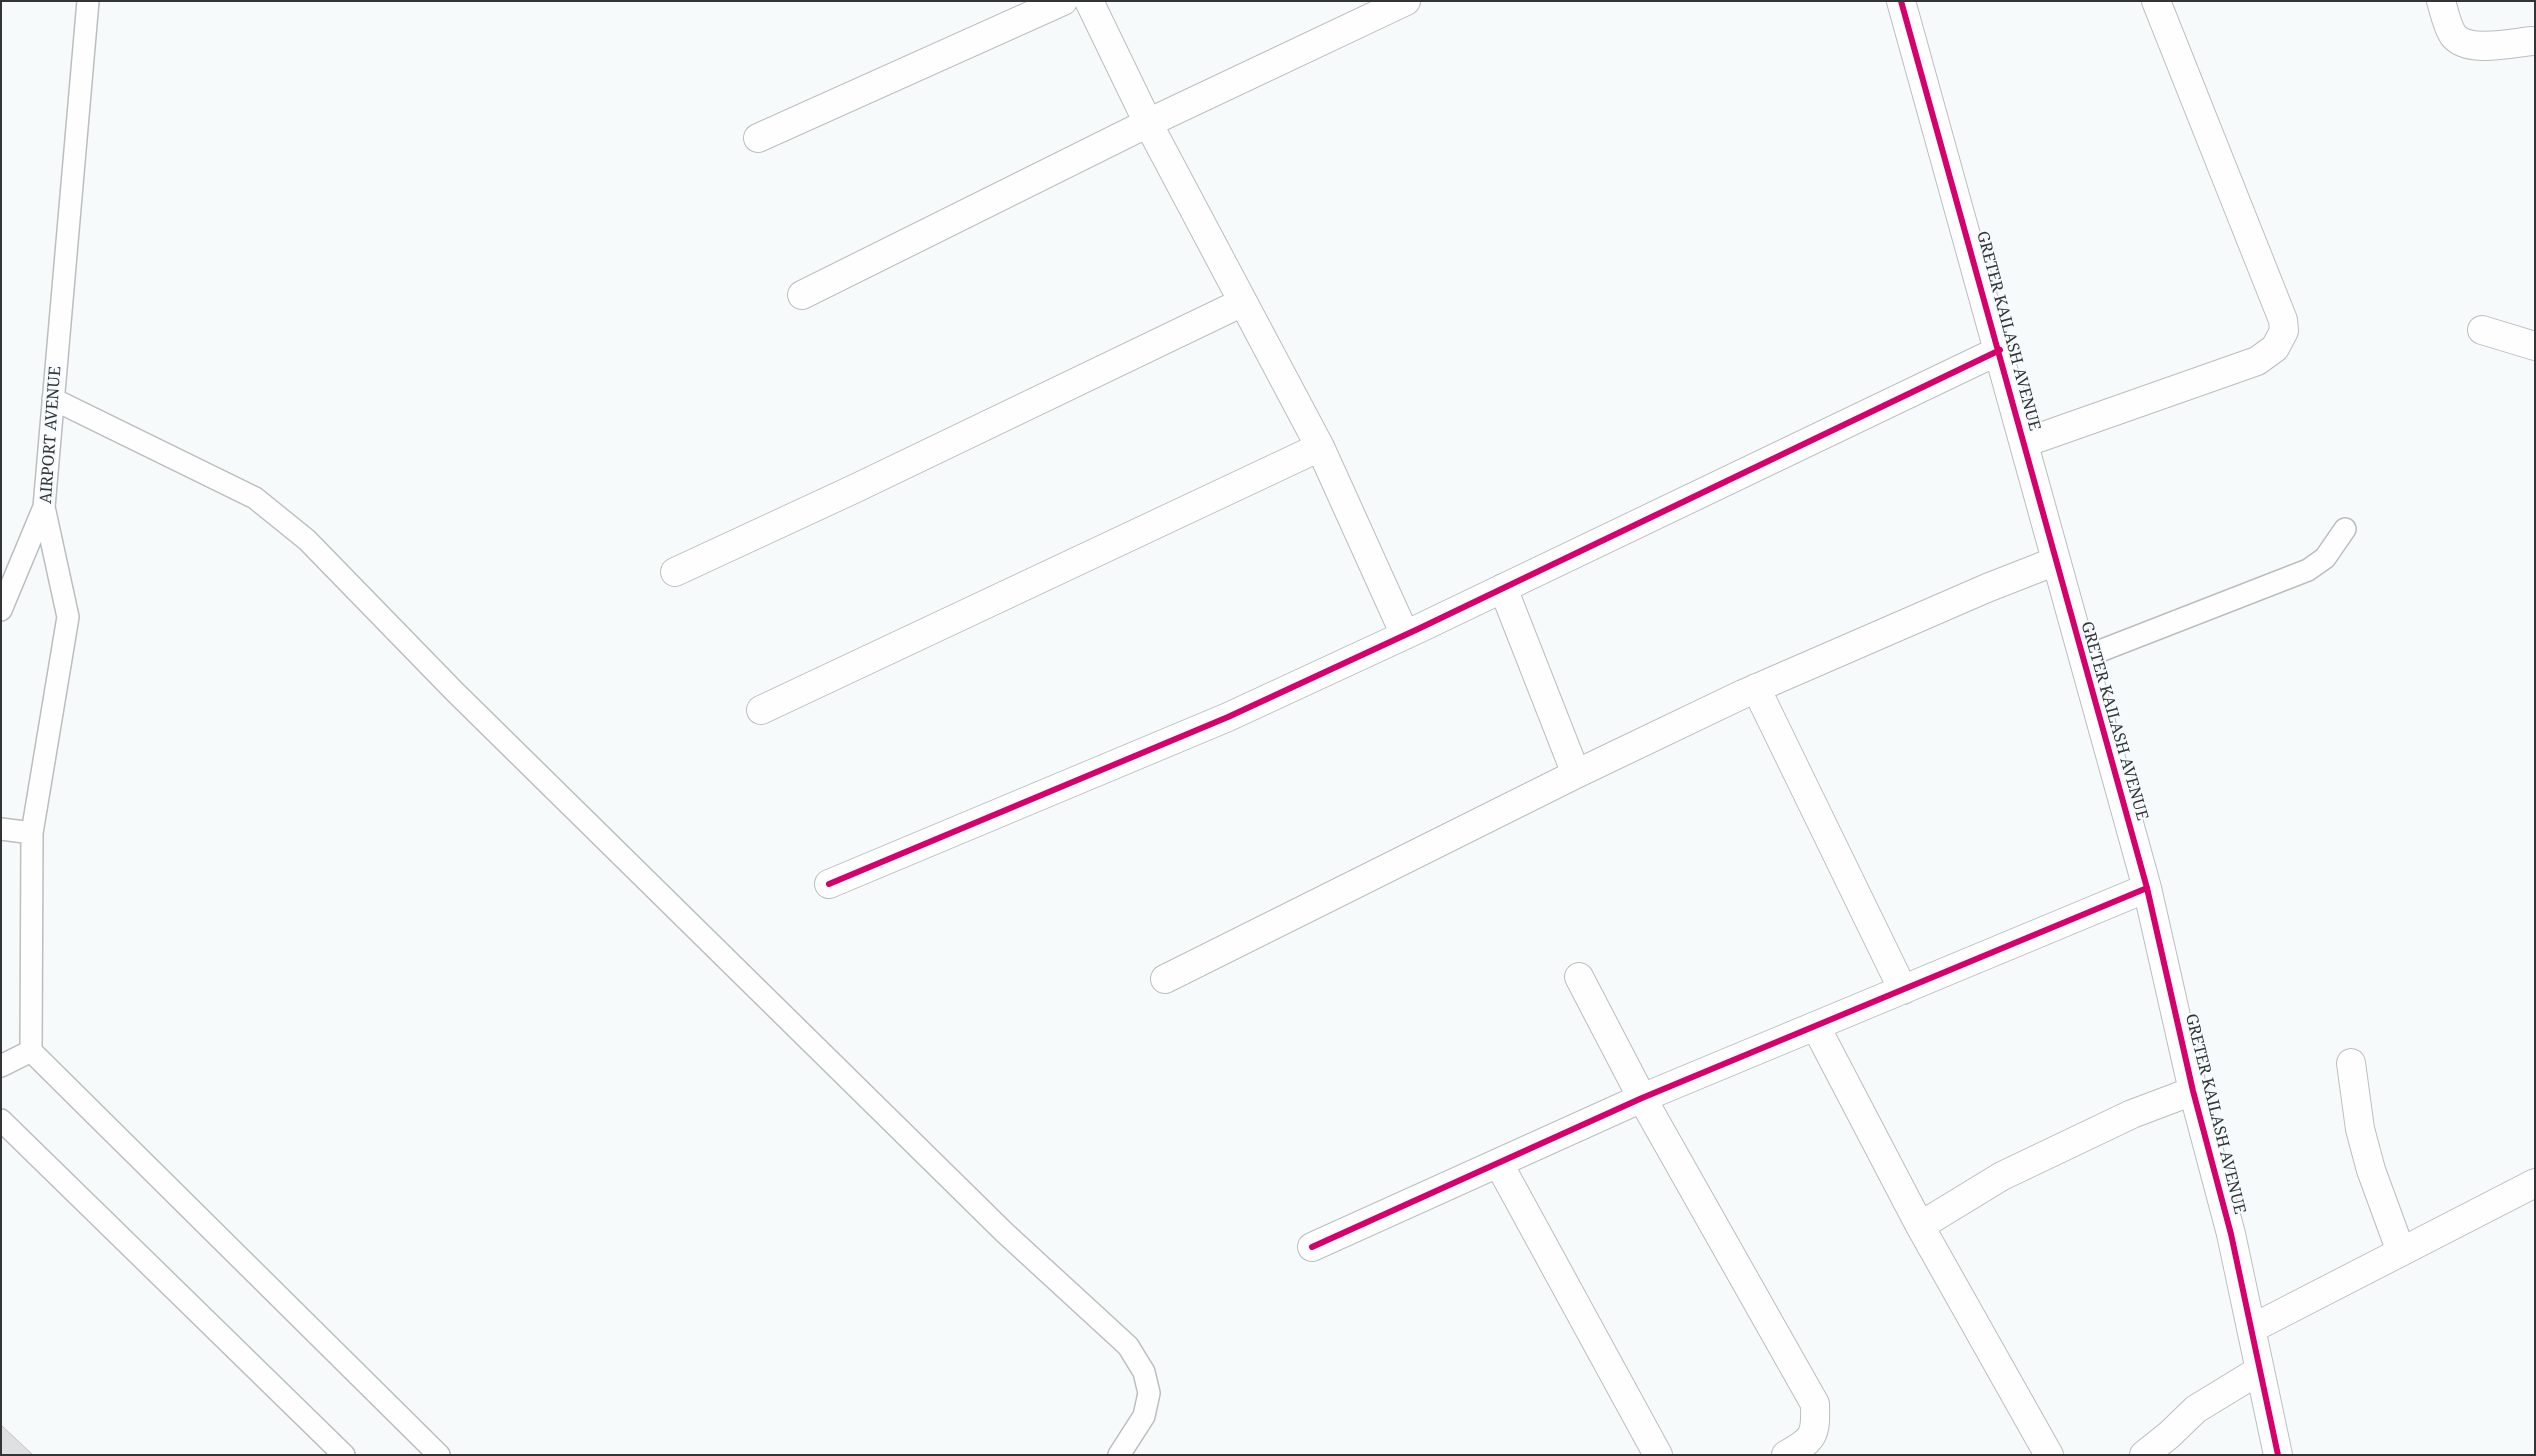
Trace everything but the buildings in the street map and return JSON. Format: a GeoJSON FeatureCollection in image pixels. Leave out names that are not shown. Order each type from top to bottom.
{"type":"FeatureCollection","features":[{"type":"Feature","properties":{"kind":"street"},"geometry":{"type":"LineString","coordinates":[[758,138],[1063,1]]}},
{"type":"Feature","properties":{"kind":"street"},"geometry":{"type":"LineString","coordinates":[[1089,1],[1148,123],[1320,446],[1405,635]]}},
{"type":"Feature","properties":{"kind":"street"},"geometry":{"type":"LineString","coordinates":[[802,295],[1148,123],[1406,1]]}},
{"type":"Feature","properties":{"kind":"street","name":"GRETER KAILASH AVENUE"},"geometry":{"type":"LineString","coordinates":[[1901,1],[2000,350],[2082,658],[2147,888],[2193,1091],[2231,1234],[2278,1455]]}},
{"type":"Feature","properties":{"kind":"street"},"geometry":{"type":"LineString","coordinates":[[2024,443],[2257,361],[2274,348],[2284,331],[2284,320],[2156,1]]}},
{"type":"Feature","properties":{"kind":"street"},"geometry":{"type":"LineString","coordinates":[[2441,1],[2453,35],[2465,44],[2482,46],[2532,41]]}},
{"type":"Feature","properties":{"kind":"street"},"geometry":{"type":"LineString","coordinates":[[675,572],[854,489],[1242,302]]}},
{"type":"Feature","properties":{"kind":"street"},"geometry":{"type":"LineString","coordinates":[[2482,330],[2535,346]]}},
{"type":"Feature","properties":{"kind":"street"},"geometry":{"type":"LineString","coordinates":[[829,884],[1228,717],[1405,635],[2000,350]]}},
{"type":"Feature","properties":{"kind":"street"},"geometry":{"type":"LineString","coordinates":[[761,710],[1320,446]]}},
{"type":"Feature","properties":{"kind":"street"},"geometry":{"type":"LineString","coordinates":[[1165,979],[1576,774],[1756,688],[1987,588],[2056,562]]}},
{"type":"Feature","properties":{"kind":"street"},"geometry":{"type":"LineString","coordinates":[[1503,588],[1576,774]]}},
{"type":"Feature","properties":{"kind":"street"},"geometry":{"type":"LineString","coordinates":[[1756,688],[1903,990]]}},
{"type":"Feature","properties":{"kind":"street"},"geometry":{"type":"LineString","coordinates":[[1312,1247],[1642,1098],[2147,888]]}},
{"type":"Feature","properties":{"kind":"street"},"geometry":{"type":"LineString","coordinates":[[1579,977],[1642,1098],[1815,1404],[1816,1426],[1808,1442],[1786,1455]]}},
{"type":"Feature","properties":{"kind":"street"},"geometry":{"type":"LineString","coordinates":[[1816,1027],[1920,1226],[2049,1455]]}},
{"type":"Feature","properties":{"kind":"street"},"geometry":{"type":"LineString","coordinates":[[2351,1063],[2360,1129],[2371,1170],[2401,1252]]}},
{"type":"Feature","properties":{"kind":"street"},"geometry":{"type":"LineString","coordinates":[[1920,1226],[2002,1176],[2132,1114],[2193,1091]]}},
{"type":"Feature","properties":{"kind":"street"},"geometry":{"type":"LineString","coordinates":[[1499,1164],[1658,1455]]}},
{"type":"Feature","properties":{"kind":"street"},"geometry":{"type":"LineString","coordinates":[[2251,1330],[2535,1183]]}},
{"type":"Feature","properties":{"kind":"street"},"geometry":{"type":"LineString","coordinates":[[2144,1455],[2169,1435],[2196,1409],[2260,1370]]}},
{"type":"Feature","properties":{"kind":"lane","name":"AIRPORT AVENUE"},"geometry":{"type":"LineString","coordinates":[[31,1050],[32,833],[68,617],[44,508],[88,1]]}},
{"type":"Feature","properties":{"kind":"lane"},"geometry":{"type":"LineString","coordinates":[[53,399],[255,498],[307,540],[455,692],[1005,1233],[1128,1346],[1144,1372],[1149,1393],[1144,1416],[1119,1455]]}},
{"type":"Feature","properties":{"kind":"lane"},"geometry":{"type":"LineString","coordinates":[[1,610],[44,508]]}},
{"type":"Feature","properties":{"kind":"lane"},"geometry":{"type":"LineString","coordinates":[[2082,658],[2308,570],[2326,558],[2345,529]]}},
{"type":"Feature","properties":{"kind":"lane"},"geometry":{"type":"LineString","coordinates":[[1,829],[32,833]]}},
{"type":"Feature","properties":{"kind":"lane"},"geometry":{"type":"LineString","coordinates":[[1,1066],[31,1050],[439,1455]]}},
{"type":"Feature","properties":{"kind":"lane"},"geometry":{"type":"LineString","coordinates":[[1,1120],[344,1455]]}},
{"type":"Feature","properties":{"kind":"cycle path"},"geometry":{"type":"LineString","coordinates":[[1901,1],[2147,888],[2193,1091],[2231,1234],[2278,1455]]}},
{"type":"Feature","properties":{"kind":"cycle path"},"geometry":{"type":"LineString","coordinates":[[829,884],[1228,717],[1418,629],[2000,350]]}},
{"type":"Feature","properties":{"kind":"cycle path"},"geometry":{"type":"LineString","coordinates":[[1312,1247],[1642,1098],[2147,888]]}}]}
